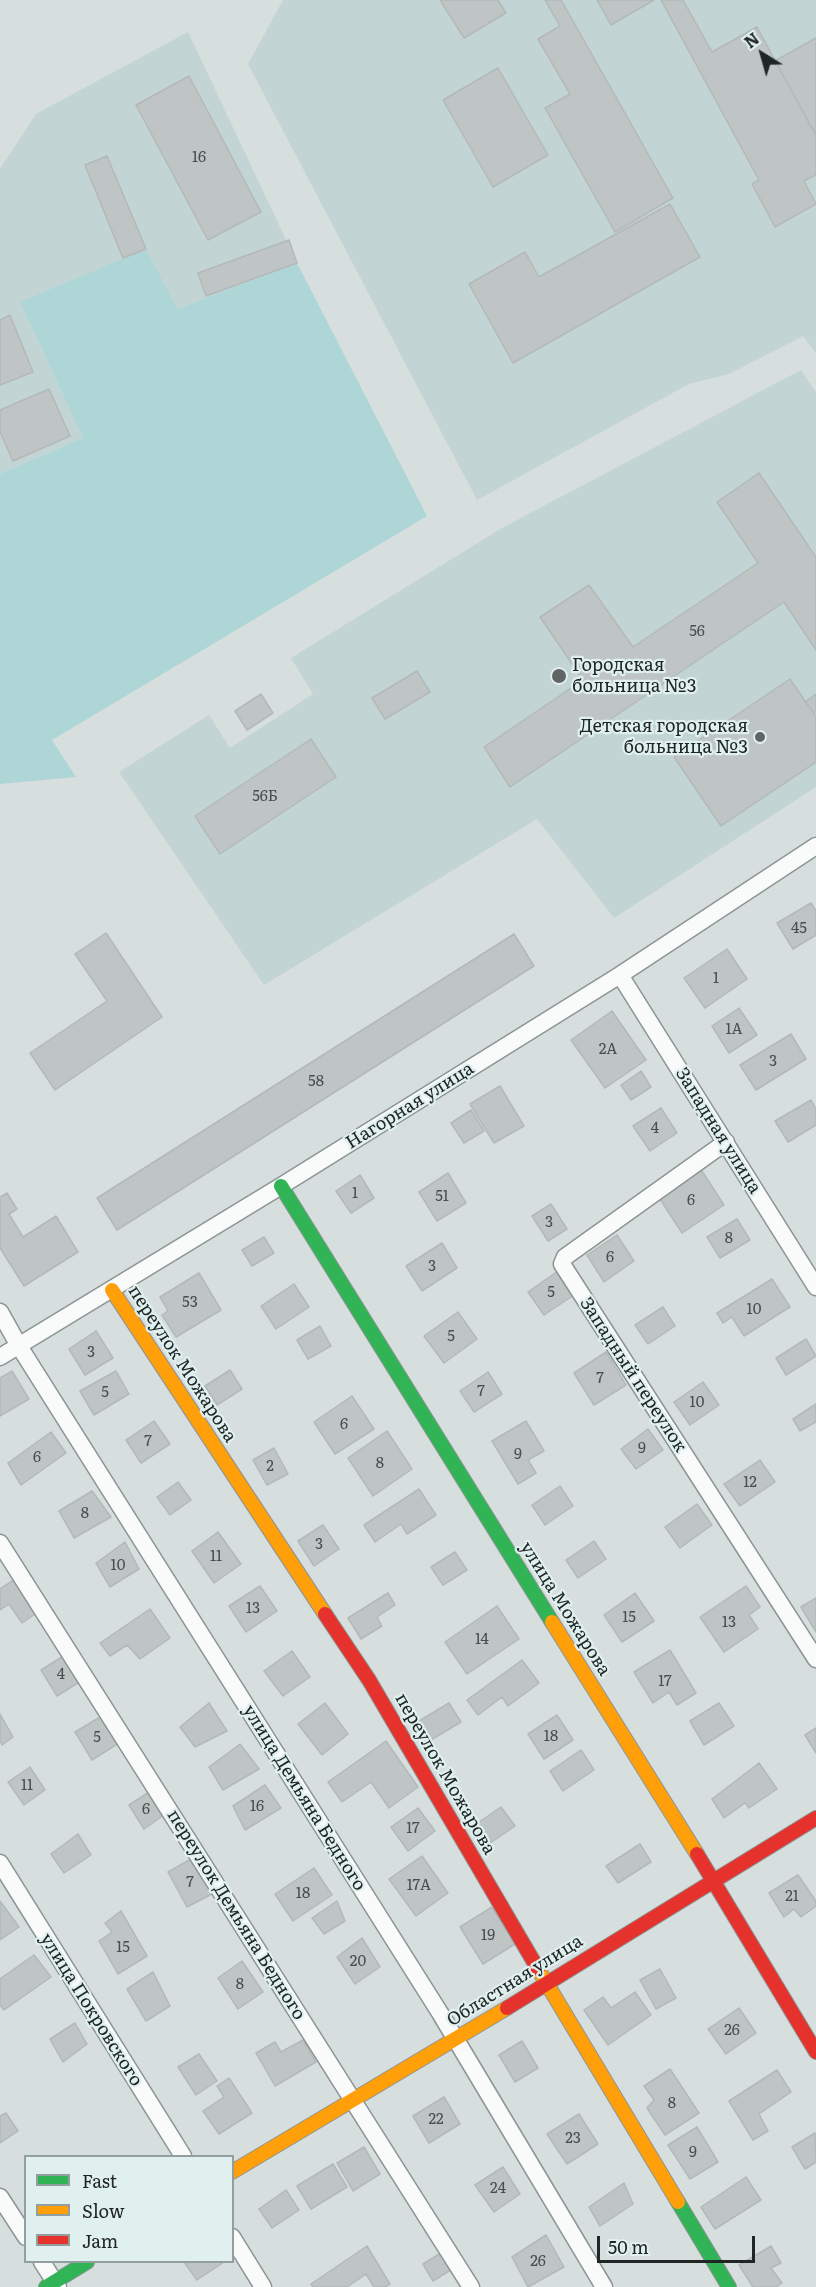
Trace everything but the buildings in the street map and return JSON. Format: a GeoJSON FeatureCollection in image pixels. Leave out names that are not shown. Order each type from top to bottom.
{"type":"FeatureCollection","features":[{"type":"Feature","properties":{"kind":"street","name":"Нагорная улица"},"geometry":{"type":"LineString","coordinates":[[0,1357],[281,1186],[620,975],[816,846]]}},
{"type":"Feature","properties":{"kind":"street","name":"Западная улица"},"geometry":{"type":"LineString","coordinates":[[620,975],[816,1287]]}},
{"type":"Feature","properties":{"kind":"street","name":"Западный переулок"},"geometry":{"type":"LineString","coordinates":[[726,1142],[565,1257],[561,1264],[816,1659]]}},
{"type":"Feature","properties":{"kind":"street","name":"улица Можарова"},"geometry":{"type":"LineString","coordinates":[[281,1186],[713,1880],[816,2052]]}},
{"type":"Feature","properties":{"kind":"street","name":"переулок Можарова"},"geometry":{"type":"LineString","coordinates":[[112,1290],[369,1680],[546,1983],[729,2287]]}},
{"type":"Feature","properties":{"kind":"street","name":"улица Демьяна Бедного"},"geometry":{"type":"LineString","coordinates":[[0,1312],[19,1346],[456,2039],[604,2287]]}},
{"type":"Feature","properties":{"kind":"street","name":"переулок Демьяна Бедного"},"geometry":{"type":"LineString","coordinates":[[0,1543],[471,2287]]}},
{"type":"Feature","properties":{"kind":"street","name":"Областная улица"},"geometry":{"type":"LineString","coordinates":[[234,2171],[456,2039],[816,1818]]}},
{"type":"Feature","properties":{"kind":"street","name":"улица Покровского"},"geometry":{"type":"LineString","coordinates":[[0,1863],[182,2155]]}},
{"type":"Feature","properties":{"kind":"street"},"geometry":{"type":"LineString","coordinates":[[0,2197],[24,2234]]}},
{"type":"Feature","properties":{"kind":"street"},"geometry":{"type":"LineString","coordinates":[[234,2240],[263,2287]]}},
{"type":"Feature","properties":{"kind":"street"},"geometry":{"type":"LineString","coordinates":[[42,2263],[53,2285],[86,2263]]}},
{"type":"Feature","properties":{"kind":"shaded area"},"geometry":{"type":"Polygon","coordinates":[[[283,0],[816,0],[816,353],[803,336],[729,374],[689,384],[477,500],[248,64],[283,0]]]}},
{"type":"Feature","properties":{"kind":"shaded area"},"geometry":{"type":"Polygon","coordinates":[[[188,32],[297,263],[177,309],[20,302],[83,438],[0,474],[0,169],[36,114],[188,32]]]}},
{"type":"Feature","properties":{"kind":"shaded area"},"geometry":{"type":"Polygon","coordinates":[[[146,249],[177,309],[297,263],[427,516],[52,740],[76,777],[0,784],[0,474],[83,438],[20,302],[146,249]]]}},
{"type":"Feature","properties":{"kind":"shaded area","name":"Городская больница №3"},"geometry":{"type":"Polygon","coordinates":[[[801,370],[816,392],[816,787],[614,918],[537,819],[264,985],[119,772],[209,715],[230,748],[313,694],[291,658],[502,528],[801,370]]]}},
{"type":"Feature","properties":{"kind":"traffic: fast"},"geometry":{"type":"LineString","coordinates":[[281,1186],[552,1622]]}},
{"type":"Feature","properties":{"kind":"traffic: fast"},"geometry":{"type":"LineString","coordinates":[[678,2202],[729,2287]]}},
{"type":"Feature","properties":{"kind":"traffic: fast"},"geometry":{"type":"LineString","coordinates":[[46,2287],[85,2263]]}},
{"type":"Feature","properties":{"kind":"traffic: slow"},"geometry":{"type":"LineString","coordinates":[[112,1290],[325,1614]]}},
{"type":"Feature","properties":{"kind":"traffic: slow"},"geometry":{"type":"LineString","coordinates":[[552,1622],[697,1854]]}},
{"type":"Feature","properties":{"kind":"traffic: slow"},"geometry":{"type":"LineString","coordinates":[[538,1969],[678,2202]]}},
{"type":"Feature","properties":{"kind":"traffic: slow"},"geometry":{"type":"LineString","coordinates":[[234,2171],[507,2008]]}},
{"type":"Feature","properties":{"kind":"traffic: jam"},"geometry":{"type":"LineString","coordinates":[[325,1614],[369,1680],[538,1969]]}},
{"type":"Feature","properties":{"kind":"traffic: jam"},"geometry":{"type":"LineString","coordinates":[[507,2008],[816,1818]]}},
{"type":"Feature","properties":{"kind":"traffic: jam"},"geometry":{"type":"LineString","coordinates":[[697,1854],[816,2052]]}},
{"type":"Feature","properties":{"kind":"place","name":"Городская больница №3"},"geometry":{"type":"Point","coordinates":[559,676]}},
{"type":"Feature","properties":{"kind":"place","name":"Детская городская больница №3"},"geometry":{"type":"Point","coordinates":[760,737]}}]}
